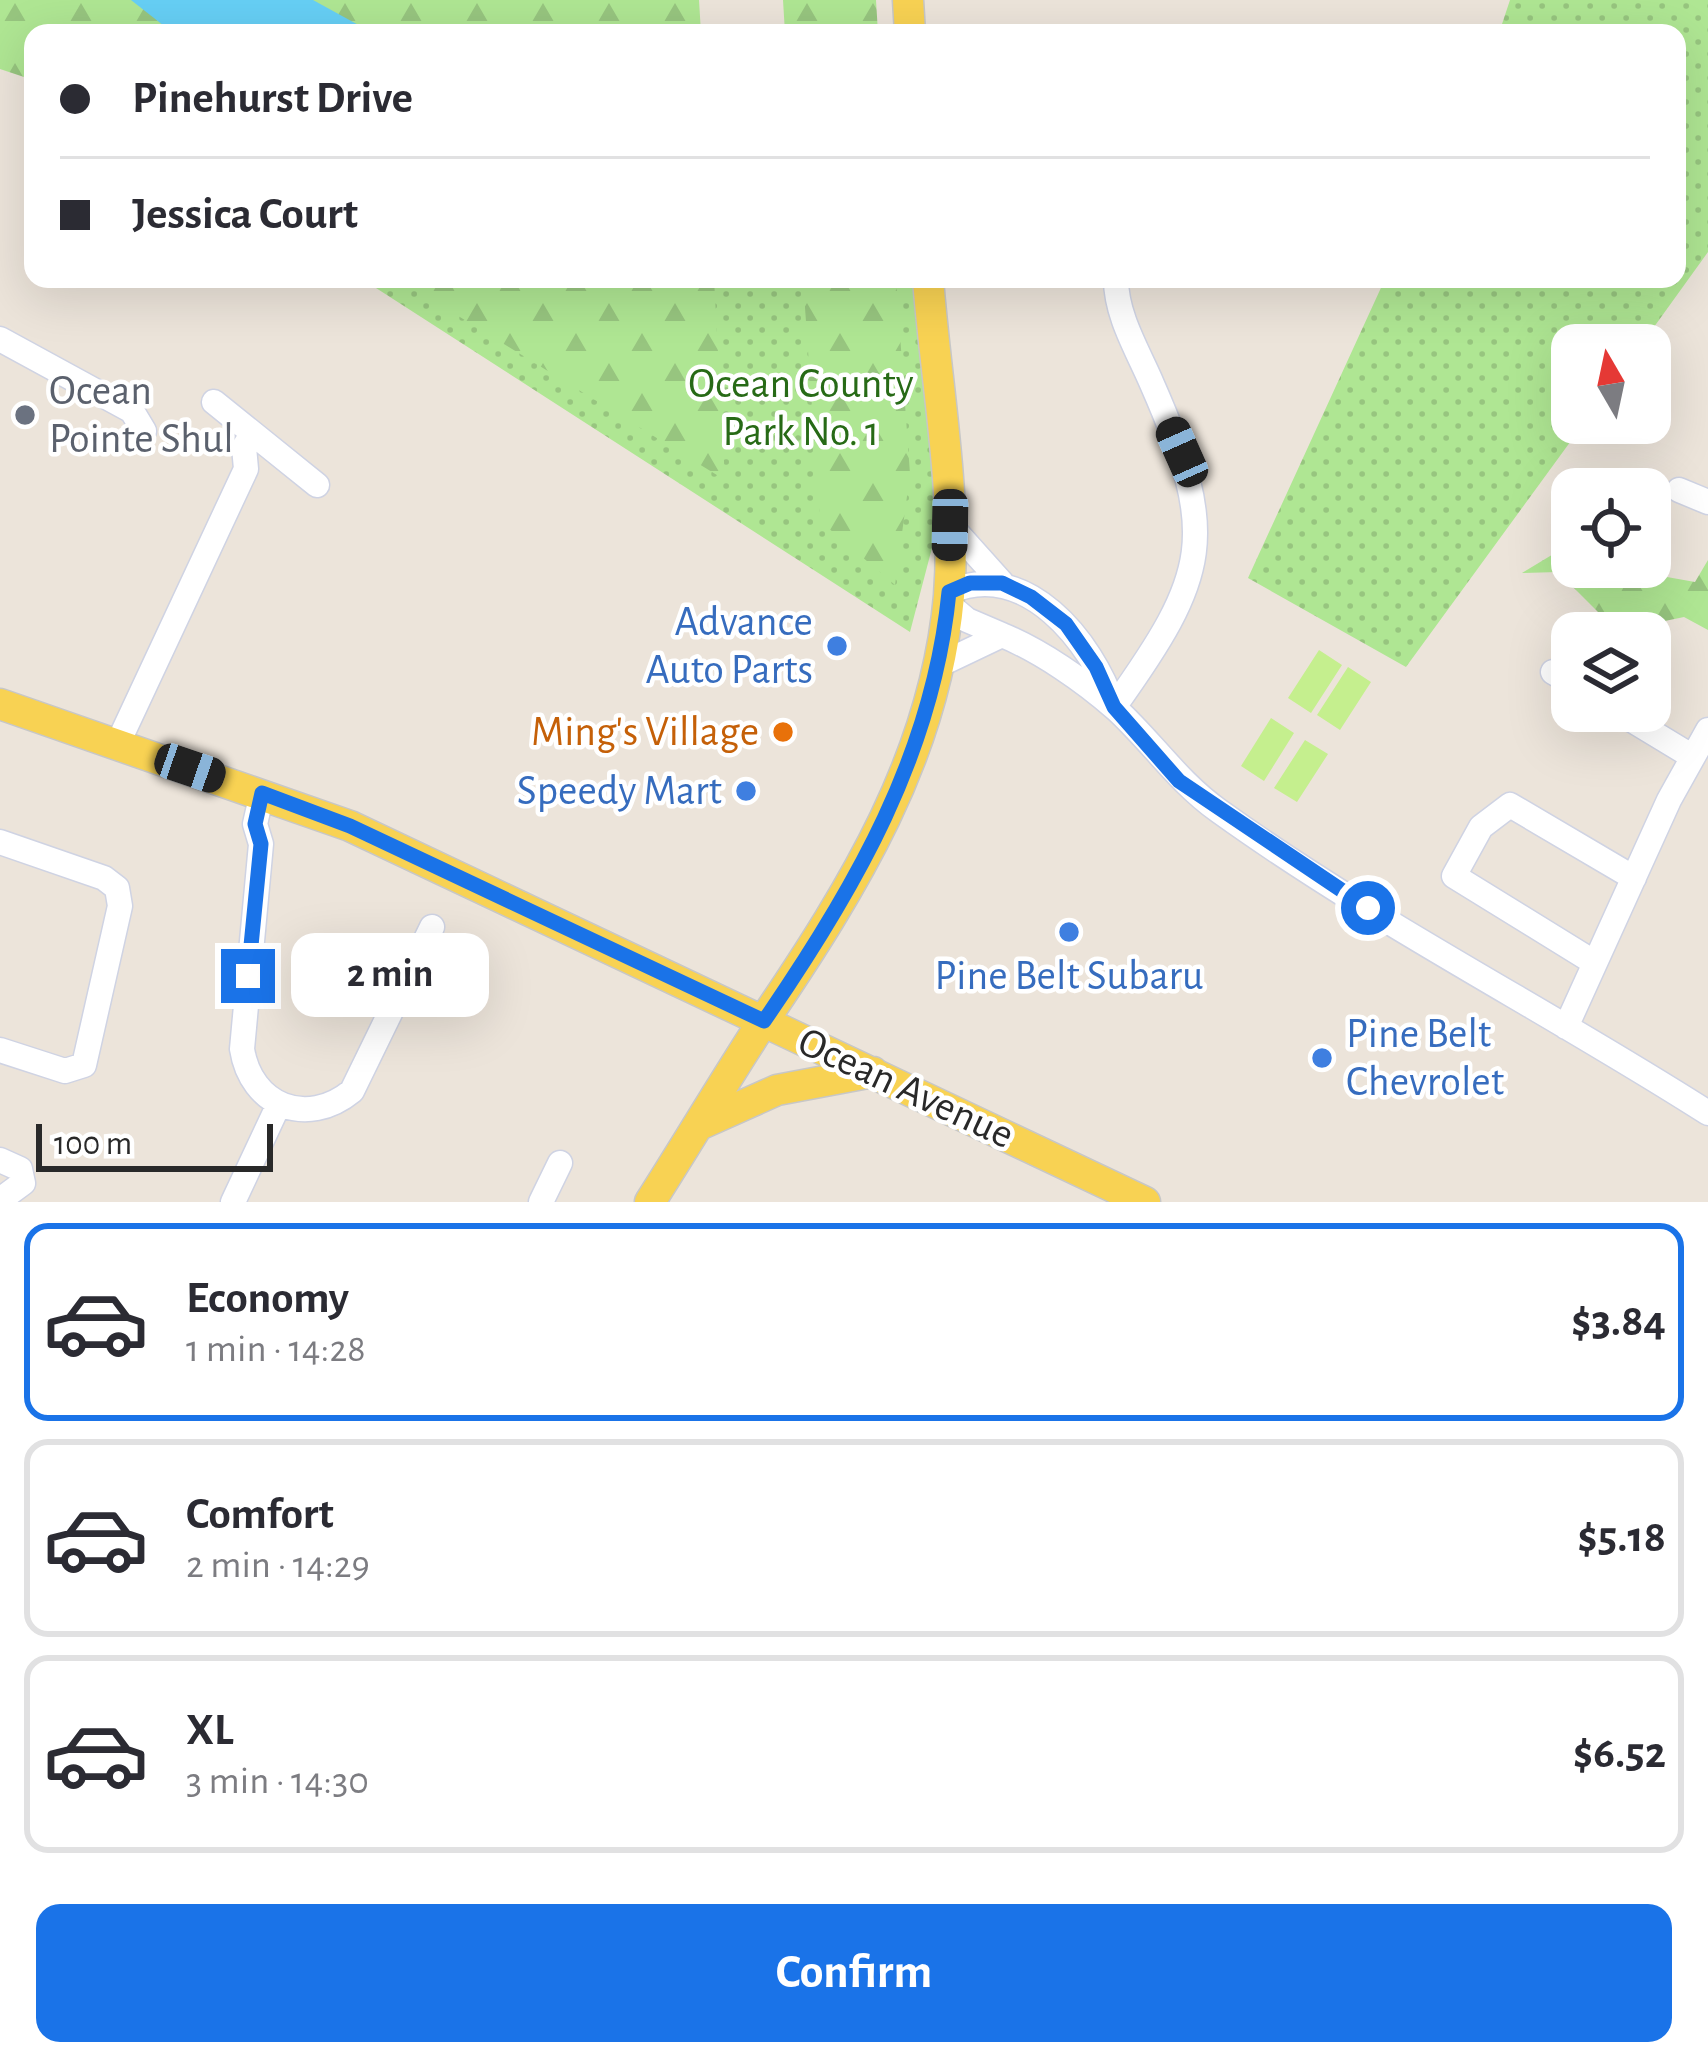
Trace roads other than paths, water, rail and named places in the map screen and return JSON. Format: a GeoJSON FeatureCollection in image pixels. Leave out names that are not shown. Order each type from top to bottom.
{"type":"FeatureCollection","features":[{"type":"Feature","properties":{"kind":"main road"},"geometry":{"type":"LineString","coordinates":[[650,1202],[872,851],[915,745],[938,666],[948,598],[950,525],[929,288]]}},
{"type":"Feature","properties":{"kind":"main road","name":"Ocean Avenue"},"geometry":{"type":"LineString","coordinates":[[0,704],[273,796],[1145,1202]]}},
{"type":"Feature","properties":{"kind":"main road"},"geometry":{"type":"LineString","coordinates":[[699,1125],[796,1084],[873,1072]]}},
{"type":"Feature","properties":{"kind":"street"},"geometry":{"type":"LineString","coordinates":[[1114,707],[1176,616],[1197,554],[1182,452],[1122,315],[1118,288]]}},
{"type":"Feature","properties":{"kind":"street"},"geometry":{"type":"LineString","coordinates":[[0,338],[132,411],[144,431]]}},
{"type":"Feature","properties":{"kind":"street"},"geometry":{"type":"LineString","coordinates":[[214,402],[317,485]]}},
{"type":"Feature","properties":{"kind":"street"},"geometry":{"type":"LineString","coordinates":[[118,743],[246,469],[244,447],[252,434]]}},
{"type":"Feature","properties":{"kind":"street"},"geometry":{"type":"LineString","coordinates":[[1679,490],[1708,502]]}},
{"type":"Feature","properties":{"kind":"street"},"geometry":{"type":"LineString","coordinates":[[950,525],[1002,583],[1066,624],[1087,675],[1179,781],[1221,813],[1708,1113]]}},
{"type":"Feature","properties":{"kind":"street"},"geometry":{"type":"LineString","coordinates":[[1002,583],[970,583],[948,598],[967,620],[1087,675]]}},
{"type":"Feature","properties":{"kind":"street"},"geometry":{"type":"LineString","coordinates":[[938,666],[1002,634]]}},
{"type":"Feature","properties":{"kind":"street"},"geometry":{"type":"LineString","coordinates":[[1566,1027],[1708,730]]}},
{"type":"Feature","properties":{"kind":"street"},"geometry":{"type":"LineString","coordinates":[[1652,732],[1693,757]]}},
{"type":"Feature","properties":{"kind":"street"},"geometry":{"type":"LineString","coordinates":[[273,796],[255,824],[261,844],[242,1049],[248,1076],[278,1106],[312,1109],[338,1102],[352,1091],[432,927]]}},
{"type":"Feature","properties":{"kind":"street"},"geometry":{"type":"LineString","coordinates":[[1595,963],[1454,876],[1481,827],[1510,805],[1634,878]]}},
{"type":"Feature","properties":{"kind":"street"},"geometry":{"type":"LineString","coordinates":[[0,842],[104,878],[116,888],[120,906],[84,1065],[64,1071],[0,1050]]}},
{"type":"Feature","properties":{"kind":"street"},"geometry":{"type":"LineString","coordinates":[[233,1202],[278,1106]]}},
{"type":"Feature","properties":{"kind":"street"},"geometry":{"type":"LineString","coordinates":[[0,1160],[20,1169],[23,1184],[0,1200]]}},
{"type":"Feature","properties":{"kind":"street"},"geometry":{"type":"LineString","coordinates":[[541,1202],[560,1163]]}},
{"type":"Feature","properties":{"kind":"water"},"geometry":{"type":"Polygon","coordinates":[[[131,0],[313,0],[357,24],[162,24],[131,0]]]}},
{"type":"Feature","properties":{"kind":"place","name":"Ocean Pointe Shul"},"geometry":{"type":"Point","coordinates":[25,415]}},
{"type":"Feature","properties":{"kind":"place","name":"Advance Auto Parts"},"geometry":{"type":"Point","coordinates":[837,646]}},
{"type":"Feature","properties":{"kind":"place","name":"Ming's Village"},"geometry":{"type":"Point","coordinates":[783,732]}},
{"type":"Feature","properties":{"kind":"place","name":"Speedy Mart"},"geometry":{"type":"Point","coordinates":[746,791]}},
{"type":"Feature","properties":{"kind":"place","name":"Pine Belt Subaru"},"geometry":{"type":"Point","coordinates":[1069,932]}},
{"type":"Feature","properties":{"kind":"place","name":"Pine Belt Chevrolet"},"geometry":{"type":"Point","coordinates":[1322,1058]}},
{"type":"Feature","properties":{"kind":"park label","name":"Ocean County Park No. 1"},"geometry":{"type":"Point","coordinates":[801,408]}}]}
